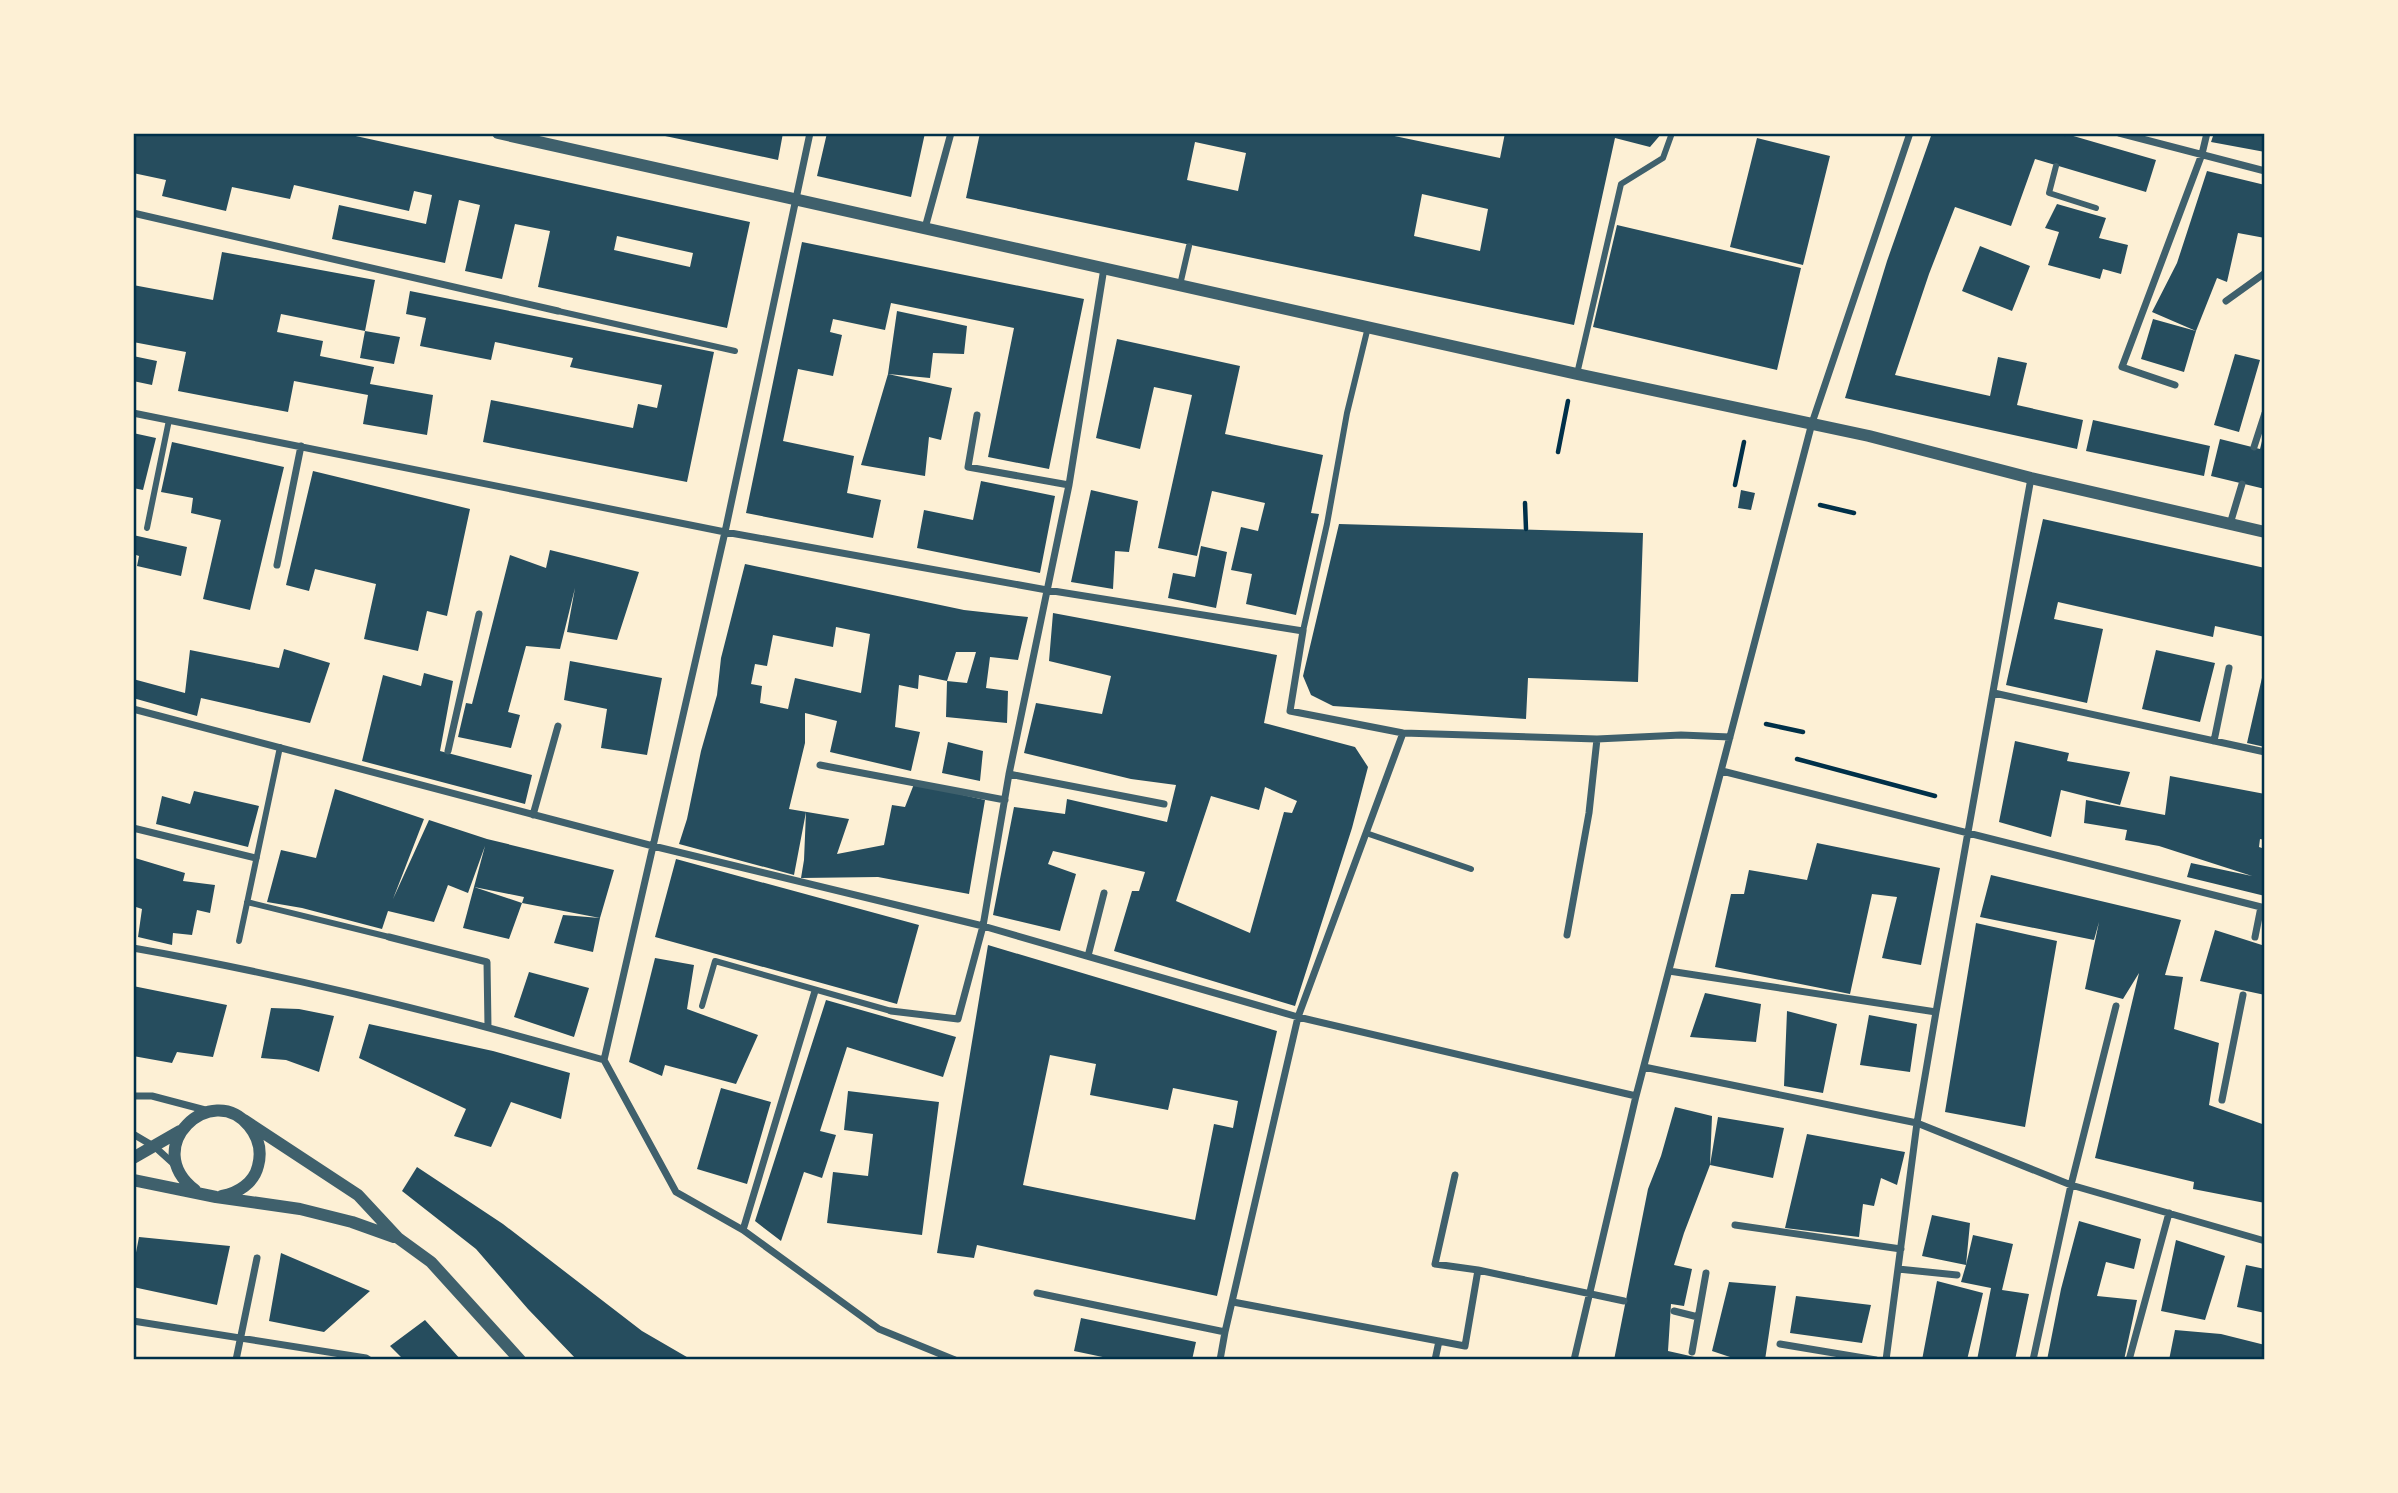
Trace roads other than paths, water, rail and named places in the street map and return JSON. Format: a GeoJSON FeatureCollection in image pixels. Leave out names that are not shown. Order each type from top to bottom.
{"type":"FeatureCollection","features":[{"type":"Feature","properties":{"kind":"street"},"geometry":{"type":"LineString","coordinates":[[498,133],[538,137],[796,199],[1812,424],[2265,532]]}},
{"type":"Feature","properties":{"kind":"street"},"geometry":{"type":"LineString","coordinates":[[810,133],[725,531],[604,1060],[676,1192],[743,1230],[879,1329],[955,1360]]}},
{"type":"Feature","properties":{"kind":"street"},"geometry":{"type":"LineString","coordinates":[[925,228],[951,133]]}},
{"type":"Feature","properties":{"kind":"street"},"geometry":{"type":"LineString","coordinates":[[1577,374],[1621,184],[1663,158],[1672,133]]}},
{"type":"Feature","properties":{"kind":"street"},"geometry":{"type":"LineString","coordinates":[[1574,1360],[1636,1096],[1812,424],[1910,133]]}},
{"type":"Feature","properties":{"kind":"street"},"geometry":{"type":"LineString","coordinates":[[2119,133],[2265,171]]}},
{"type":"Feature","properties":{"kind":"street"},"geometry":{"type":"LineString","coordinates":[[2175,385],[2122,367],[2202,155],[2207,133]]}},
{"type":"Feature","properties":{"kind":"street"},"geometry":{"type":"LineString","coordinates":[[2056,166],[2049,193],[2096,208]]}},
{"type":"Feature","properties":{"kind":"street"},"geometry":{"type":"LineString","coordinates":[[133,213],[735,351]]}},
{"type":"Feature","properties":{"kind":"street"},"geometry":{"type":"LineString","coordinates":[[1180,285],[1189,246]]}},
{"type":"Feature","properties":{"kind":"street"},"geometry":{"type":"LineString","coordinates":[[702,1006],[715,961],[891,1012],[958,1019],[983,926],[1009,774],[1069,485],[1104,268]]}},
{"type":"Feature","properties":{"kind":"street"},"geometry":{"type":"LineString","coordinates":[[2226,300],[2265,273]]}},
{"type":"Feature","properties":{"kind":"street"},"geometry":{"type":"LineString","coordinates":[[1368,327],[1347,413],[1327,524],[1303,631],[1290,711],[1403,733],[1597,739],[1681,735],[1730,737]]}},
{"type":"Feature","properties":{"kind":"street"},"geometry":{"type":"LineString","coordinates":[[133,413],[725,531],[1047,590],[1303,631]]}},
{"type":"Feature","properties":{"kind":"street"},"geometry":{"type":"LineString","coordinates":[[2254,447],[2265,413]]}},
{"type":"Feature","properties":{"kind":"street"},"geometry":{"type":"LineString","coordinates":[[977,415],[968,467],[1069,485]]}},
{"type":"Feature","properties":{"kind":"street"},"geometry":{"type":"LineString","coordinates":[[147,528],[169,420]]}},
{"type":"Feature","properties":{"kind":"street"},"geometry":{"type":"LineString","coordinates":[[278,565],[301,446]]}},
{"type":"Feature","properties":{"kind":"street"},"geometry":{"type":"LineString","coordinates":[[1886,1360],[1917,1123],[2031,478]]}},
{"type":"Feature","properties":{"kind":"street"},"geometry":{"type":"LineString","coordinates":[[2230,524],[2242,484]]}},
{"type":"Feature","properties":{"kind":"street"},"geometry":{"type":"LineString","coordinates":[[448,751],[479,614]]}},
{"type":"Feature","properties":{"kind":"street"},"geometry":{"type":"LineString","coordinates":[[2214,741],[2230,668]]}},
{"type":"Feature","properties":{"kind":"street"},"geometry":{"type":"LineString","coordinates":[[1994,693],[2265,752]]}},
{"type":"Feature","properties":{"kind":"street"},"geometry":{"type":"LineString","coordinates":[[133,709],[440,786],[533,815],[653,846],[983,926],[1298,1017],[1636,1096]]}},
{"type":"Feature","properties":{"kind":"street"},"geometry":{"type":"LineString","coordinates":[[533,815],[558,726]]}},
{"type":"Feature","properties":{"kind":"street"},"geometry":{"type":"LineString","coordinates":[[1220,1360],[1224,1332],[1298,1017],[1403,733]]}},
{"type":"Feature","properties":{"kind":"street"},"geometry":{"type":"LineString","coordinates":[[1567,935],[1589,813],[1597,739]]}},
{"type":"Feature","properties":{"kind":"street"},"geometry":{"type":"LineString","coordinates":[[239,941],[280,747]]}},
{"type":"Feature","properties":{"kind":"street"},"geometry":{"type":"LineString","coordinates":[[820,765],[1005,800]]}},
{"type":"Feature","properties":{"kind":"street"},"geometry":{"type":"LineString","coordinates":[[1721,771],[2263,907],[2255,937]]}},
{"type":"Feature","properties":{"kind":"street"},"geometry":{"type":"LineString","coordinates":[[1009,774],[1164,804]]}},
{"type":"Feature","properties":{"kind":"street"},"geometry":{"type":"LineString","coordinates":[[133,828],[256,858]]}},
{"type":"Feature","properties":{"kind":"street"},"geometry":{"type":"LineString","coordinates":[[1366,833],[1471,869]]}},
{"type":"Feature","properties":{"kind":"street"},"geometry":{"type":"LineString","coordinates":[[1088,956],[1104,893]]}},
{"type":"Feature","properties":{"kind":"street"},"geometry":{"type":"LineString","coordinates":[[247,902],[486,962],[488,1027]]}},
{"type":"Feature","properties":{"kind":"street"},"geometry":{"type":"LineString","coordinates":[[133,948],[233,965],[488,1027],[604,1060]]}},
{"type":"Feature","properties":{"kind":"street"},"geometry":{"type":"LineString","coordinates":[[1669,971],[1936,1012]]}},
{"type":"Feature","properties":{"kind":"street"},"geometry":{"type":"LineString","coordinates":[[743,1230],[815,990]]}},
{"type":"Feature","properties":{"kind":"street"},"geometry":{"type":"LineString","coordinates":[[2222,1100],[2243,995]]}},
{"type":"Feature","properties":{"kind":"street"},"geometry":{"type":"LineString","coordinates":[[2033,1360],[2071,1185],[2116,1006]]}},
{"type":"Feature","properties":{"kind":"street"},"geometry":{"type":"LineString","coordinates":[[1644,1067],[1917,1123],[2071,1185],[2265,1241]]}},
{"type":"Feature","properties":{"kind":"street"},"geometry":{"type":"LineString","coordinates":[[133,1096],[152,1097],[210,1111],[228,1112],[358,1195],[398,1238],[431,1262],[520,1360]]}},
{"type":"Feature","properties":{"kind":"street"},"geometry":{"type":"LineString","coordinates":[[133,1158],[180,1131],[193,1118],[210,1111]]}},
{"type":"Feature","properties":{"kind":"street"},"geometry":{"type":"LineString","coordinates":[[216,1197],[233,1194],[248,1184],[258,1169],[260,1151],[255,1134],[244,1120]]}},
{"type":"Feature","properties":{"kind":"street"},"geometry":{"type":"LineString","coordinates":[[180,1131],[174,1148],[176,1166],[184,1182],[198,1192]]}},
{"type":"Feature","properties":{"kind":"street"},"geometry":{"type":"LineString","coordinates":[[133,1134],[155,1147],[176,1166]]}},
{"type":"Feature","properties":{"kind":"street"},"geometry":{"type":"LineString","coordinates":[[1455,1175],[1436,1264],[1478,1270],[1624,1301]]}},
{"type":"Feature","properties":{"kind":"street"},"geometry":{"type":"LineString","coordinates":[[133,1180],[216,1197],[300,1209],[352,1222],[398,1238]]}},
{"type":"Feature","properties":{"kind":"street"},"geometry":{"type":"LineString","coordinates":[[2129,1360],[2169,1213]]}},
{"type":"Feature","properties":{"kind":"street"},"geometry":{"type":"LineString","coordinates":[[1735,1225],[1901,1249]]}},
{"type":"Feature","properties":{"kind":"street"},"geometry":{"type":"LineString","coordinates":[[236,1360],[257,1258]]}},
{"type":"Feature","properties":{"kind":"street"},"geometry":{"type":"LineString","coordinates":[[1898,1269],[1957,1275]]}},
{"type":"Feature","properties":{"kind":"street"},"geometry":{"type":"LineString","coordinates":[[1233,1301],[1465,1346],[1478,1270]]}},
{"type":"Feature","properties":{"kind":"street"},"geometry":{"type":"LineString","coordinates":[[1692,1352],[1706,1273]]}},
{"type":"Feature","properties":{"kind":"street"},"geometry":{"type":"LineString","coordinates":[[1037,1293],[1224,1332]]}},
{"type":"Feature","properties":{"kind":"street"},"geometry":{"type":"LineString","coordinates":[[1674,1311],[1698,1317]]}},
{"type":"Feature","properties":{"kind":"street"},"geometry":{"type":"LineString","coordinates":[[133,1321],[369,1360]]}},
{"type":"Feature","properties":{"kind":"street"},"geometry":{"type":"LineString","coordinates":[[1436,1360],[1439,1341]]}},
{"type":"Feature","properties":{"kind":"street"},"geometry":{"type":"LineString","coordinates":[[1780,1344],[1876,1360]]}}]}
